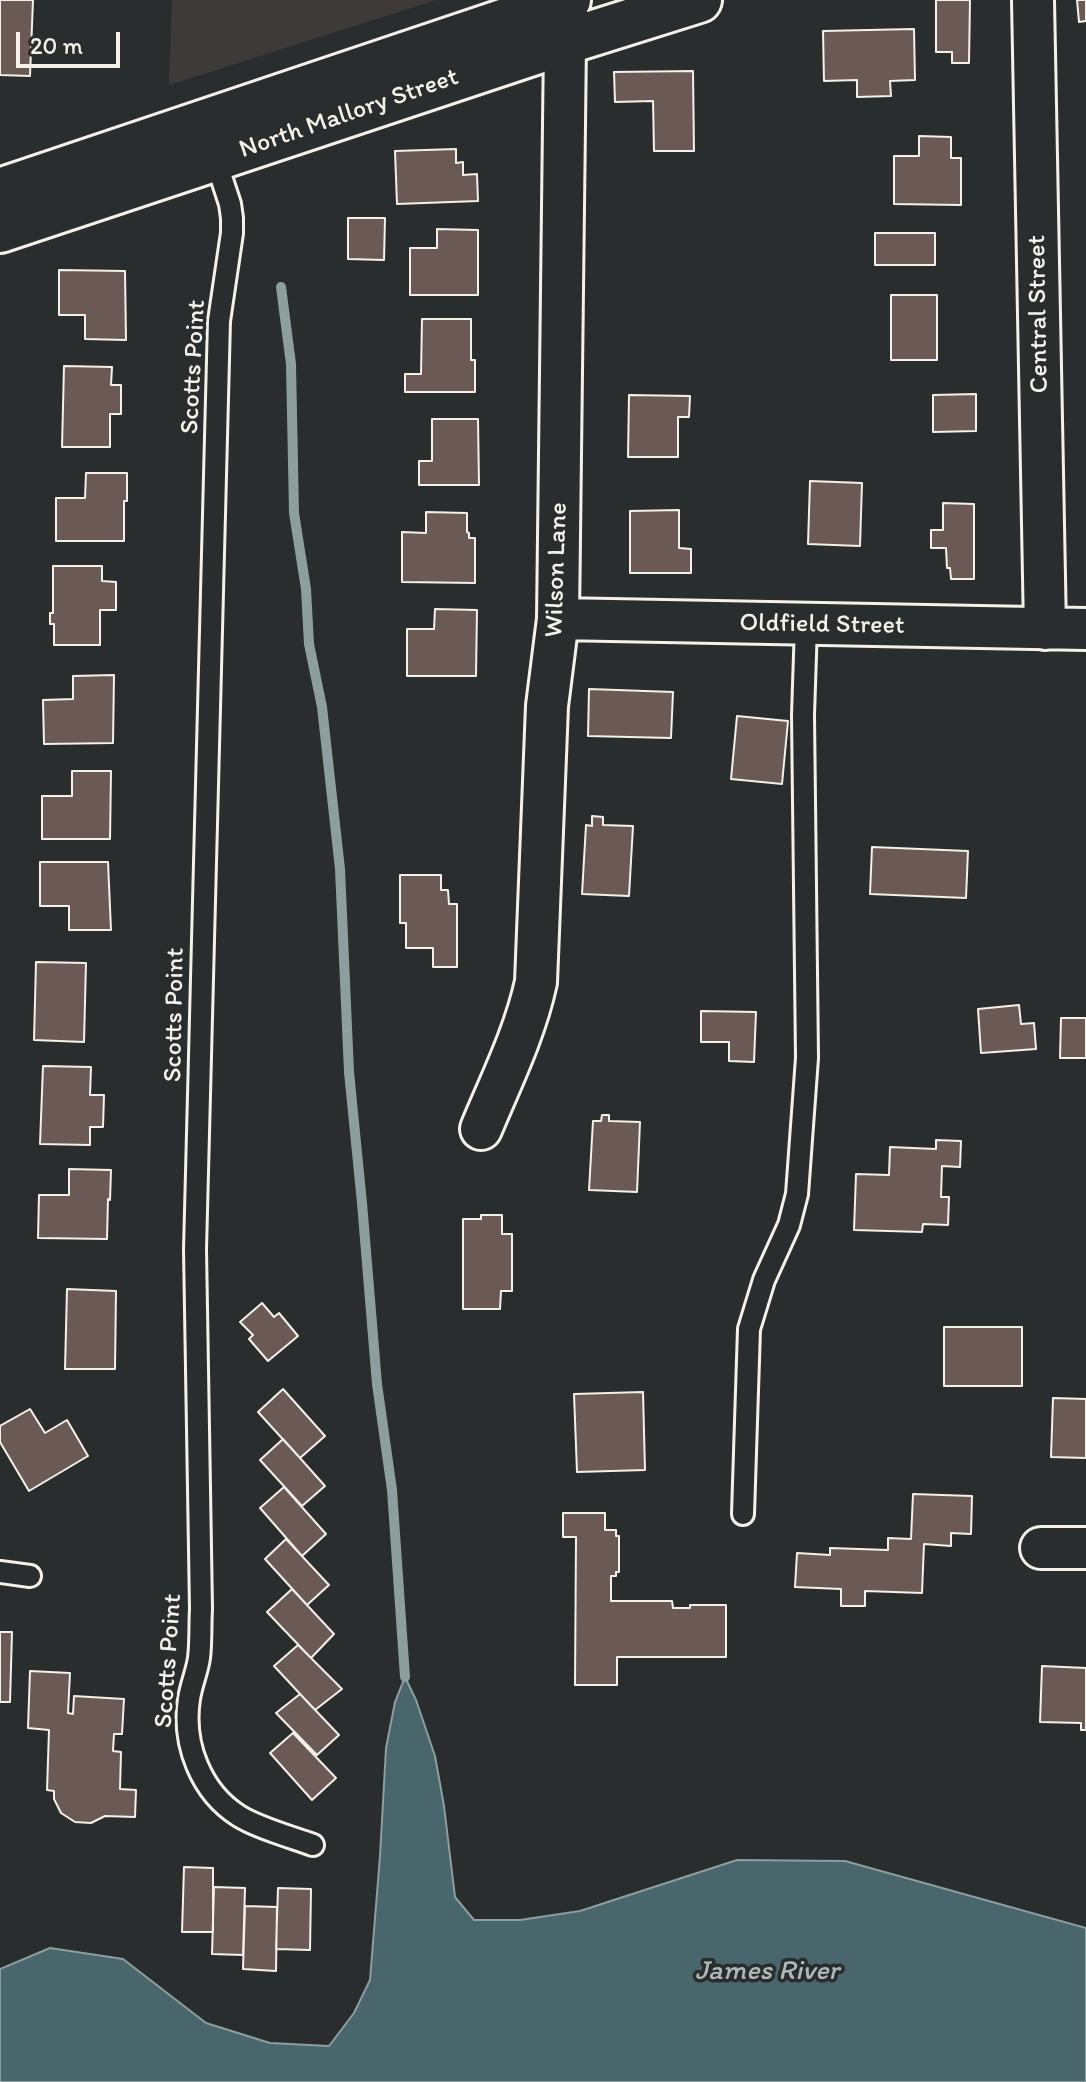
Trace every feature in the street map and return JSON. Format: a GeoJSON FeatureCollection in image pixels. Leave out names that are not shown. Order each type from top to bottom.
{"type":"FeatureCollection","features":[{"type":"Feature","properties":{"kind":"main road","name":"North Mallory Street"},"geometry":{"type":"LineString","coordinates":[[0,230],[209,141],[566,21],[699,0]]}},
{"type":"Feature","properties":{"kind":"main road","name":"North Mallory Street"},"geometry":{"type":"LineString","coordinates":[[0,191],[209,141]]}},
{"type":"Feature","properties":{"kind":"street","name":"Central Street"},"geometry":{"type":"LineString","coordinates":[[1033,0],[1045,629]]}},
{"type":"Feature","properties":{"kind":"street","name":"Wilson Lane"},"geometry":{"type":"LineString","coordinates":[[481,1129],[521,1034],[536,982],[547,706],[558,619],[566,21]]}},
{"type":"Feature","properties":{"kind":"street","name":"Oldfield Street"},"geometry":{"type":"LineString","coordinates":[[558,619],[1086,629]]}},
{"type":"Feature","properties":{"kind":"street"},"geometry":{"type":"LineString","coordinates":[[1041,1548],[1086,1548]]}},
{"type":"Feature","properties":{"kind":"lane","name":"Scotts Point"},"geometry":{"type":"LineString","coordinates":[[209,141],[230,204],[232,233],[219,321],[195,1249],[201,1609],[199,1656],[188,1701],[188,1728],[193,1757],[203,1780],[218,1801],[242,1818],[313,1845]]}},
{"type":"Feature","properties":{"kind":"lane"},"geometry":{"type":"LineString","coordinates":[[743,1514],[749,1329],[764,1280],[789,1225],[797,1194],[806,1073],[803,715],[806,625]]}},
{"type":"Feature","properties":{"kind":"lane"},"geometry":{"type":"LineString","coordinates":[[0,1572],[30,1576]]}},
{"type":"Feature","properties":{"kind":"shaded area"},"geometry":{"type":"Polygon","coordinates":[[[172,0],[436,0],[169,85],[172,0]]]}},
{"type":"Feature","properties":{"kind":"water","name":"James River"},"geometry":{"type":"Polygon","coordinates":[[[405,1677],[435,1756],[455,1897],[474,1920],[520,1920],[580,1911],[737,1860],[845,1861],[1086,1928],[1086,2082],[0,2082],[0,1969],[50,1948],[123,1959],[206,2023],[270,2043],[329,2046],[354,2013],[370,1980],[386,1748],[395,1702],[405,1677]]]}},
{"type":"Feature","properties":{"kind":"building"},"geometry":{"type":"Polygon","coordinates":[[[0,0],[33,0],[30,76],[0,75],[0,0]]]}},
{"type":"Feature","properties":{"kind":"building"},"geometry":{"type":"Polygon","coordinates":[[[936,0],[970,0],[969,63],[952,63],[952,52],[936,52],[936,0]]]}},
{"type":"Feature","properties":{"kind":"building"},"geometry":{"type":"Polygon","coordinates":[[[1077,0],[1086,0],[1086,21],[1079,22],[1077,0]]]}},
{"type":"Feature","properties":{"kind":"building"},"geometry":{"type":"Polygon","coordinates":[[[914,29],[915,80],[890,81],[891,96],[857,97],[857,80],[824,81],[823,31],[914,29]]]}},
{"type":"Feature","properties":{"kind":"building"},"geometry":{"type":"Polygon","coordinates":[[[693,71],[694,151],[654,151],[653,101],[615,102],[614,72],[693,71]]]}},
{"type":"Feature","properties":{"kind":"building"},"geometry":{"type":"Polygon","coordinates":[[[919,136],[951,137],[951,158],[961,158],[961,205],[894,204],[894,156],[919,156],[919,136]]]}},
{"type":"Feature","properties":{"kind":"building"},"geometry":{"type":"Polygon","coordinates":[[[456,149],[456,163],[463,162],[463,175],[477,174],[478,201],[397,204],[395,151],[456,149]]]}},
{"type":"Feature","properties":{"kind":"building"},"geometry":{"type":"Polygon","coordinates":[[[348,218],[385,218],[384,260],[348,259],[348,218]]]}},
{"type":"Feature","properties":{"kind":"building"},"geometry":{"type":"Polygon","coordinates":[[[437,229],[478,230],[478,295],[410,295],[410,248],[437,248],[437,229]]]}},
{"type":"Feature","properties":{"kind":"building"},"geometry":{"type":"Polygon","coordinates":[[[875,233],[935,233],[935,265],[875,265],[875,233]]]}},
{"type":"Feature","properties":{"kind":"building"},"geometry":{"type":"Polygon","coordinates":[[[59,270],[125,271],[126,340],[85,339],[85,315],[59,315],[59,270]]]}},
{"type":"Feature","properties":{"kind":"building"},"geometry":{"type":"Polygon","coordinates":[[[891,295],[937,295],[937,360],[891,360],[891,295]]]}},
{"type":"Feature","properties":{"kind":"building"},"geometry":{"type":"Polygon","coordinates":[[[422,319],[471,319],[475,392],[405,392],[405,374],[421,374],[422,319]]]}},
{"type":"Feature","properties":{"kind":"building"},"geometry":{"type":"Polygon","coordinates":[[[64,366],[112,367],[111,385],[121,385],[121,414],[110,414],[110,447],[62,447],[64,366]]]}},
{"type":"Feature","properties":{"kind":"building"},"geometry":{"type":"Polygon","coordinates":[[[976,394],[976,431],[933,432],[933,395],[976,394]]]}},
{"type":"Feature","properties":{"kind":"building"},"geometry":{"type":"Polygon","coordinates":[[[629,395],[690,396],[689,417],[678,417],[678,457],[628,457],[629,395]]]}},
{"type":"Feature","properties":{"kind":"building"},"geometry":{"type":"Polygon","coordinates":[[[432,419],[478,419],[479,485],[419,485],[419,461],[432,461],[432,419]]]}},
{"type":"Feature","properties":{"kind":"building"},"geometry":{"type":"Polygon","coordinates":[[[86,473],[127,473],[124,541],[56,541],[56,498],[85,498],[86,473]]]}},
{"type":"Feature","properties":{"kind":"building"},"geometry":{"type":"Polygon","coordinates":[[[810,481],[862,483],[860,546],[808,544],[810,481]]]}},
{"type":"Feature","properties":{"kind":"building"},"geometry":{"type":"Polygon","coordinates":[[[943,503],[974,504],[974,579],[951,579],[946,548],[931,548],[931,530],[943,530],[943,503]]]}},
{"type":"Feature","properties":{"kind":"building"},"geometry":{"type":"Polygon","coordinates":[[[679,510],[679,548],[691,549],[691,573],[630,573],[630,511],[679,510]]]}},
{"type":"Feature","properties":{"kind":"building"},"geometry":{"type":"Polygon","coordinates":[[[426,512],[467,513],[467,532],[469,538],[475,538],[475,583],[402,582],[402,532],[426,533],[426,512]]]}},
{"type":"Feature","properties":{"kind":"building"},"geometry":{"type":"Polygon","coordinates":[[[53,566],[102,566],[102,581],[116,582],[116,610],[100,610],[100,645],[54,645],[54,624],[50,624],[50,613],[53,613],[53,566]]]}},
{"type":"Feature","properties":{"kind":"building"},"geometry":{"type":"Polygon","coordinates":[[[435,609],[477,610],[476,676],[407,676],[407,629],[434,629],[435,609]]]}},
{"type":"Feature","properties":{"kind":"building"},"geometry":{"type":"Polygon","coordinates":[[[114,675],[113,743],[44,744],[43,700],[73,699],[73,676],[114,675]]]}},
{"type":"Feature","properties":{"kind":"building"},"geometry":{"type":"Polygon","coordinates":[[[589,689],[673,692],[671,738],[588,736],[589,689]]]}},
{"type":"Feature","properties":{"kind":"building"},"geometry":{"type":"Polygon","coordinates":[[[737,716],[788,721],[782,784],[731,779],[737,716]]]}},
{"type":"Feature","properties":{"kind":"building"},"geometry":{"type":"Polygon","coordinates":[[[72,771],[111,771],[110,839],[42,839],[42,796],[72,796],[72,771]]]}},
{"type":"Feature","properties":{"kind":"building"},"geometry":{"type":"Polygon","coordinates":[[[592,816],[603,817],[603,825],[633,826],[629,896],[582,894],[586,825],[592,826],[592,816]]]}},
{"type":"Feature","properties":{"kind":"building"},"geometry":{"type":"Polygon","coordinates":[[[872,847],[968,851],[966,898],[870,894],[872,847]]]}},
{"type":"Feature","properties":{"kind":"building"},"geometry":{"type":"Polygon","coordinates":[[[40,862],[108,862],[111,930],[69,930],[69,906],[40,906],[40,862]]]}},
{"type":"Feature","properties":{"kind":"building"},"geometry":{"type":"Polygon","coordinates":[[[400,875],[441,875],[441,890],[448,890],[449,904],[457,904],[457,967],[433,967],[433,948],[406,948],[406,923],[400,923],[400,875]]]}},
{"type":"Feature","properties":{"kind":"building"},"geometry":{"type":"Polygon","coordinates":[[[36,962],[86,963],[84,1042],[34,1040],[36,962]]]}},
{"type":"Feature","properties":{"kind":"building"},"geometry":{"type":"Polygon","coordinates":[[[1019,1005],[1021,1024],[1034,1023],[1036,1049],[981,1053],[978,1009],[1019,1005]]]}},
{"type":"Feature","properties":{"kind":"building"},"geometry":{"type":"Polygon","coordinates":[[[701,1011],[756,1012],[754,1062],[729,1061],[729,1042],[701,1042],[701,1011]]]}},
{"type":"Feature","properties":{"kind":"building"},"geometry":{"type":"Polygon","coordinates":[[[1061,1018],[1086,1018],[1086,1058],[1060,1058],[1061,1018]]]}},
{"type":"Feature","properties":{"kind":"building"},"geometry":{"type":"Polygon","coordinates":[[[43,1066],[91,1067],[90,1095],[104,1095],[103,1127],[90,1127],[90,1145],[40,1144],[43,1066]]]}},
{"type":"Feature","properties":{"kind":"building"},"geometry":{"type":"Polygon","coordinates":[[[602,1115],[609,1115],[609,1121],[640,1122],[637,1192],[589,1190],[593,1121],[601,1121],[602,1115]]]}},
{"type":"Feature","properties":{"kind":"building"},"geometry":{"type":"Polygon","coordinates":[[[936,1140],[961,1141],[960,1167],[942,1166],[941,1197],[949,1197],[948,1225],[923,1224],[922,1232],[854,1230],[856,1174],[889,1175],[890,1147],[936,1149],[936,1140]]]}},
{"type":"Feature","properties":{"kind":"building"},"geometry":{"type":"Polygon","coordinates":[[[69,1169],[111,1170],[107,1239],[38,1238],[39,1195],[69,1195],[69,1169]]]}},
{"type":"Feature","properties":{"kind":"building"},"geometry":{"type":"Polygon","coordinates":[[[481,1215],[502,1215],[502,1234],[512,1234],[512,1291],[501,1291],[500,1309],[463,1309],[463,1219],[481,1219],[481,1215]]]}},
{"type":"Feature","properties":{"kind":"building"},"geometry":{"type":"Polygon","coordinates":[[[67,1289],[116,1291],[115,1369],[65,1369],[67,1289]]]}},
{"type":"Feature","properties":{"kind":"building"},"geometry":{"type":"Polygon","coordinates":[[[262,1303],[274,1317],[279,1313],[298,1336],[268,1361],[249,1339],[253,1335],[240,1322],[262,1303]]]}},
{"type":"Feature","properties":{"kind":"building"},"geometry":{"type":"Polygon","coordinates":[[[944,1327],[1022,1327],[1022,1386],[944,1386],[944,1327]]]}},
{"type":"Feature","properties":{"kind":"building"},"geometry":{"type":"Polygon","coordinates":[[[283,1389],[325,1436],[300,1458],[258,1412],[283,1389]]]}},
{"type":"Feature","properties":{"kind":"building"},"geometry":{"type":"Polygon","coordinates":[[[643,1392],[645,1470],[577,1472],[574,1394],[643,1392]]]}},
{"type":"Feature","properties":{"kind":"building"},"geometry":{"type":"Polygon","coordinates":[[[1053,1398],[1086,1399],[1086,1458],[1051,1457],[1053,1398]]]}},
{"type":"Feature","properties":{"kind":"building"},"geometry":{"type":"Polygon","coordinates":[[[30,1409],[45,1433],[67,1420],[88,1456],[29,1491],[0,1442],[0,1426],[30,1409]]]}},
{"type":"Feature","properties":{"kind":"building"},"geometry":{"type":"Polygon","coordinates":[[[283,1439],[325,1486],[302,1506],[260,1460],[283,1439]]]}},
{"type":"Feature","properties":{"kind":"building"},"geometry":{"type":"Polygon","coordinates":[[[284,1487],[326,1534],[302,1556],[260,1508],[284,1487]]]}},
{"type":"Feature","properties":{"kind":"building"},"geometry":{"type":"Polygon","coordinates":[[[913,1494],[972,1496],[971,1534],[951,1533],[951,1546],[924,1544],[922,1593],[865,1591],[865,1606],[841,1606],[841,1589],[795,1587],[797,1553],[830,1555],[830,1548],[888,1550],[888,1538],[911,1539],[913,1494]]]}},
{"type":"Feature","properties":{"kind":"building"},"geometry":{"type":"Polygon","coordinates":[[[563,1513],[605,1513],[605,1530],[616,1530],[616,1536],[619,1536],[619,1572],[611,1576],[611,1601],[672,1601],[673,1608],[726,1605],[726,1657],[617,1657],[617,1685],[575,1685],[576,1537],[563,1537],[563,1513]]]}},
{"type":"Feature","properties":{"kind":"building"},"geometry":{"type":"Polygon","coordinates":[[[286,1539],[329,1585],[307,1605],[265,1559],[286,1539]]]}},
{"type":"Feature","properties":{"kind":"building"},"geometry":{"type":"Polygon","coordinates":[[[292,1589],[334,1634],[311,1658],[267,1612],[292,1589]]]}},
{"type":"Feature","properties":{"kind":"building"},"geometry":{"type":"Polygon","coordinates":[[[0,1632],[12,1632],[10,1702],[0,1702],[0,1632]]]}},
{"type":"Feature","properties":{"kind":"building"},"geometry":{"type":"Polygon","coordinates":[[[298,1645],[342,1689],[315,1710],[274,1666],[298,1645]]]}},
{"type":"Feature","properties":{"kind":"building"},"geometry":{"type":"Polygon","coordinates":[[[1042,1666],[1086,1668],[1086,1730],[1081,1730],[1081,1723],[1040,1722],[1042,1666]]]}},
{"type":"Feature","properties":{"kind":"building"},"geometry":{"type":"Polygon","coordinates":[[[30,1671],[70,1673],[68,1713],[73,1714],[74,1696],[124,1699],[122,1734],[114,1734],[113,1751],[121,1752],[120,1789],[136,1790],[135,1817],[105,1816],[91,1823],[75,1822],[61,1813],[54,1799],[54,1791],[47,1790],[49,1730],[28,1728],[30,1671]]]}},
{"type":"Feature","properties":{"kind":"building"},"geometry":{"type":"Polygon","coordinates":[[[300,1694],[339,1735],[317,1755],[276,1713],[300,1694]]]}},
{"type":"Feature","properties":{"kind":"building"},"geometry":{"type":"Polygon","coordinates":[[[293,1733],[336,1778],[312,1800],[270,1753],[293,1733]]]}},
{"type":"Feature","properties":{"kind":"building"},"geometry":{"type":"Polygon","coordinates":[[[184,1867],[213,1868],[213,1932],[182,1932],[184,1867]]]}},
{"type":"Feature","properties":{"kind":"building"},"geometry":{"type":"Polygon","coordinates":[[[214,1887],[245,1888],[243,1955],[212,1954],[214,1887]]]}},
{"type":"Feature","properties":{"kind":"building"},"geometry":{"type":"Polygon","coordinates":[[[278,1888],[311,1889],[310,1950],[276,1949],[278,1888]]]}},
{"type":"Feature","properties":{"kind":"building"},"geometry":{"type":"Polygon","coordinates":[[[245,1906],[277,1907],[276,1971],[243,1969],[245,1906]]]}},
{"type":"Feature","properties":{"kind":"waterway"},"geometry":{"type":"LineString","coordinates":[[281,287],[291,364],[294,513],[306,589],[309,644],[322,707],[340,869],[349,1072],[377,1384],[392,1490],[405,1677]]}}]}
